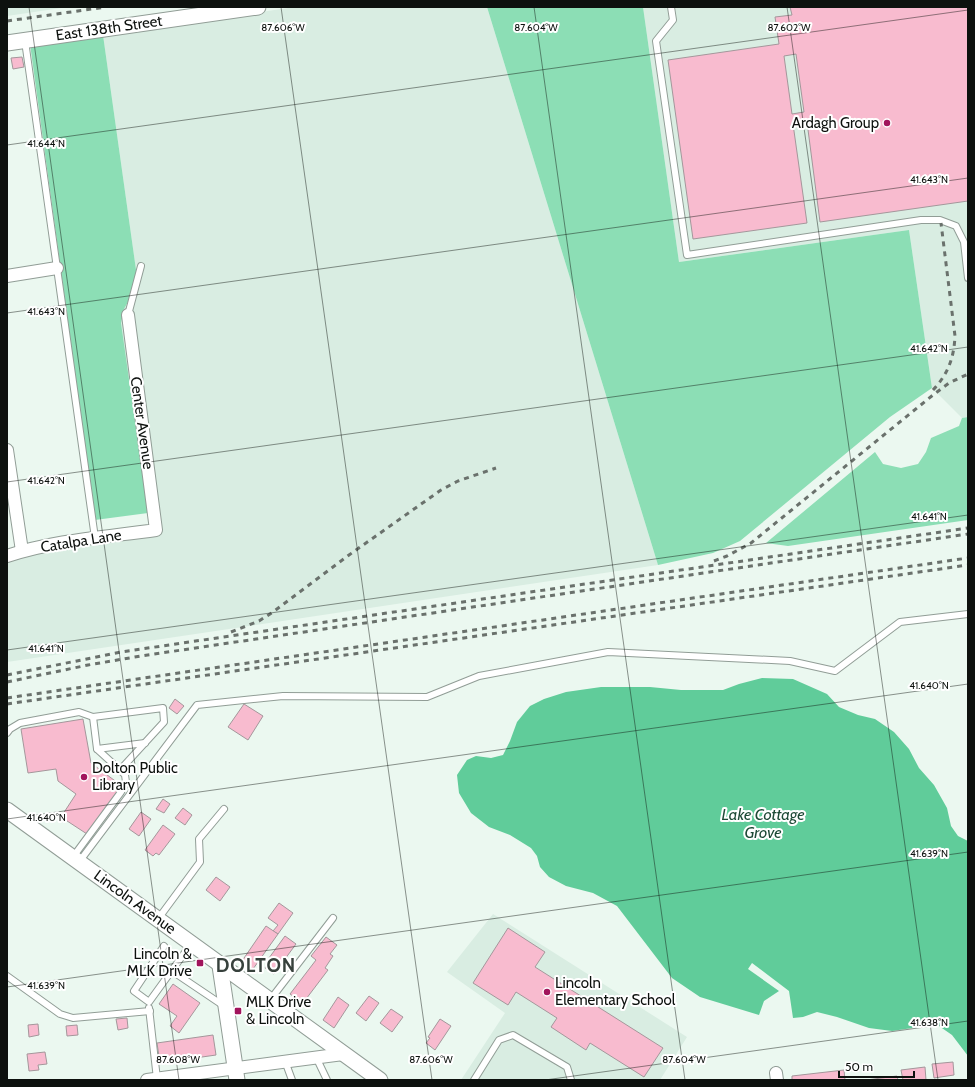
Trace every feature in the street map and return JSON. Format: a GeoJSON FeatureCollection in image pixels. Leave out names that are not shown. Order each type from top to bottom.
{"type":"FeatureCollection","features":[{"type":"Feature","properties":{"kind":"street","name":"East 138th Street"},"geometry":{"type":"LineString","coordinates":[[7,43],[218,10],[258,7]]}},
{"type":"Feature","properties":{"kind":"street"},"geometry":{"type":"LineString","coordinates":[[7,276],[57,268]]}},
{"type":"Feature","properties":{"kind":"street","name":"Center Avenue"},"geometry":{"type":"LineString","coordinates":[[128,316],[156,530]]}},
{"type":"Feature","properties":{"kind":"street"},"geometry":{"type":"LineString","coordinates":[[7,450],[22,551]]}},
{"type":"Feature","properties":{"kind":"street","name":"Catalpa Lane"},"geometry":{"type":"LineString","coordinates":[[7,556],[54,544],[156,530]]}},
{"type":"Feature","properties":{"kind":"street","name":"Lincoln Avenue"},"geometry":{"type":"LineString","coordinates":[[7,810],[379,1080]]}},
{"type":"Feature","properties":{"kind":"street"},"geometry":{"type":"LineString","coordinates":[[220,966],[236,1074]]}},
{"type":"Feature","properties":{"kind":"street"},"geometry":{"type":"LineString","coordinates":[[152,1079],[236,1074],[285,1061],[343,1054]]}},
{"type":"Feature","properties":{"kind":"lane"},"geometry":{"type":"LineString","coordinates":[[671,7],[673,20],[656,41],[687,255],[921,220],[940,220],[956,226],[964,242],[968,278]]}},
{"type":"Feature","properties":{"kind":"lane"},"geometry":{"type":"LineString","coordinates":[[25,40],[95,538]]}},
{"type":"Feature","properties":{"kind":"lane"},"geometry":{"type":"LineString","coordinates":[[128,316],[141,266]]}},
{"type":"Feature","properties":{"kind":"lane"},"geometry":{"type":"LineString","coordinates":[[76,860],[197,705],[283,696],[427,697],[479,676],[608,652],[790,661],[836,671],[900,622],[968,614]]}},
{"type":"Feature","properties":{"kind":"lane"},"geometry":{"type":"LineString","coordinates":[[7,732],[20,723],[79,712],[93,717],[163,708],[164,722],[120,770]]}},
{"type":"Feature","properties":{"kind":"lane"},"geometry":{"type":"LineString","coordinates":[[76,860],[126,782],[125,775],[96,749],[93,717]]}},
{"type":"Feature","properties":{"kind":"lane"},"geometry":{"type":"LineString","coordinates":[[96,749],[145,743]]}},
{"type":"Feature","properties":{"kind":"lane"},"geometry":{"type":"LineString","coordinates":[[158,919],[200,862],[199,839],[224,809]]}},
{"type":"Feature","properties":{"kind":"lane"},"geometry":{"type":"LineString","coordinates":[[270,1000],[333,918]]}},
{"type":"Feature","properties":{"kind":"lane"},"geometry":{"type":"LineString","coordinates":[[152,1079],[149,1002],[192,943]]}},
{"type":"Feature","properties":{"kind":"lane"},"geometry":{"type":"LineString","coordinates":[[149,1002],[134,991],[164,946]]}},
{"type":"Feature","properties":{"kind":"lane"},"geometry":{"type":"LineString","coordinates":[[172,971],[226,1008]]}},
{"type":"Feature","properties":{"kind":"lane"},"geometry":{"type":"LineString","coordinates":[[7,976],[60,1014],[73,1018],[150,1011]]}},
{"type":"Feature","properties":{"kind":"lane"},"geometry":{"type":"LineString","coordinates":[[474,1080],[499,1040],[513,1035],[567,1067],[571,1080]]}},
{"type":"Feature","properties":{"kind":"lane"},"geometry":{"type":"LineString","coordinates":[[316,1057],[327,1080]]}},
{"type":"Feature","properties":{"kind":"lane"},"geometry":{"type":"LineString","coordinates":[[285,1061],[292,1080]]}},
{"type":"Feature","properties":{"kind":"shaded area"},"geometry":{"type":"Polygon","coordinates":[[[7,7],[68,7],[7,16],[7,7]]]}},
{"type":"Feature","properties":{"kind":"shaded area"},"geometry":{"type":"Polygon","coordinates":[[[295,7],[487,7],[658,565],[7,662],[7,561],[37,552],[151,534],[121,323],[124,309],[138,284],[103,35],[295,7]]]}},
{"type":"Feature","properties":{"kind":"shaded area"},"geometry":{"type":"Polygon","coordinates":[[[487,7],[643,7],[679,262],[909,230],[932,388],[890,417],[740,541],[713,553],[658,565],[487,7]]]}},
{"type":"Feature","properties":{"kind":"shaded area","name":"Ardagh Group"},"geometry":{"type":"Polygon","coordinates":[[[643,7],[968,7],[968,417],[962,418],[932,388],[909,230],[679,262],[643,7]]]}},
{"type":"Feature","properties":{"kind":"shaded area"},"geometry":{"type":"Polygon","coordinates":[[[103,35],[138,284],[124,309],[121,323],[148,513],[95,520],[30,44],[103,35]]]}},
{"type":"Feature","properties":{"kind":"shaded area"},"geometry":{"type":"Polygon","coordinates":[[[968,417],[968,520],[788,546],[766,543],[875,452],[883,464],[901,468],[918,464],[926,452],[931,438],[959,426],[962,418],[968,417]]]}},
{"type":"Feature","properties":{"kind":"shaded area","name":"Lincoln Elementary School"},"geometry":{"type":"Polygon","coordinates":[[[493,914],[687,1037],[660,1080],[461,1080],[505,1013],[447,972],[493,914]]]}},
{"type":"Feature","properties":{"kind":"water","name":"Lake Cottage Grove"},"geometry":{"type":"Polygon","coordinates":[[[762,678],[793,679],[827,694],[839,707],[858,715],[875,719],[894,732],[909,749],[919,768],[934,785],[947,808],[951,826],[958,836],[968,841],[968,1056],[952,1035],[939,1026],[892,1031],[869,1028],[817,1012],[803,1017],[793,1018],[789,991],[752,963],[748,969],[779,991],[764,1001],[759,1015],[700,997],[672,978],[617,906],[593,893],[566,886],[549,877],[540,867],[537,856],[531,848],[510,835],[489,827],[471,813],[459,793],[457,775],[467,760],[476,756],[491,758],[503,755],[517,722],[530,706],[544,699],[566,692],[601,687],[650,687],[681,690],[723,690],[762,678]]]}},
{"type":"Feature","properties":{"kind":"building","name":"Ardagh Group"},"geometry":{"type":"Polygon","coordinates":[[[790,7],[968,7],[968,201],[820,222],[807,122],[793,124],[807,223],[693,239],[668,60],[779,44],[775,17],[792,15],[790,7]],[[796,54],[784,56],[792,114],[804,112],[796,54]]]}},
{"type":"Feature","properties":{"kind":"building"},"geometry":{"type":"Polygon","coordinates":[[[22,57],[24,67],[13,69],[11,58],[22,57]]]}},
{"type":"Feature","properties":{"kind":"building"},"geometry":{"type":"Polygon","coordinates":[[[175,699],[184,706],[177,714],[169,708],[175,699]]]}},
{"type":"Feature","properties":{"kind":"building"},"geometry":{"type":"Polygon","coordinates":[[[244,704],[263,716],[248,740],[228,727],[244,704]]]}},
{"type":"Feature","properties":{"kind":"building","name":"Dolton Public Library"},"geometry":{"type":"Polygon","coordinates":[[[83,719],[91,763],[122,786],[87,834],[61,817],[76,794],[58,781],[56,769],[28,773],[21,729],[83,719]]]}},
{"type":"Feature","properties":{"kind":"building"},"geometry":{"type":"Polygon","coordinates":[[[163,799],[170,804],[164,813],[156,809],[163,799]]]}},
{"type":"Feature","properties":{"kind":"building"},"geometry":{"type":"Polygon","coordinates":[[[183,808],[192,815],[185,825],[175,818],[183,808]]]}},
{"type":"Feature","properties":{"kind":"building"},"geometry":{"type":"Polygon","coordinates":[[[141,812],[151,819],[139,836],[129,829],[141,812]]]}},
{"type":"Feature","properties":{"kind":"building"},"geometry":{"type":"Polygon","coordinates":[[[163,825],[175,834],[159,855],[156,853],[153,856],[145,850],[163,825]]]}},
{"type":"Feature","properties":{"kind":"building"},"geometry":{"type":"Polygon","coordinates":[[[216,877],[230,887],[220,901],[206,890],[216,877]]]}},
{"type":"Feature","properties":{"kind":"building"},"geometry":{"type":"Polygon","coordinates":[[[279,903],[293,913],[278,934],[273,931],[278,925],[268,918],[279,903]]]}},
{"type":"Feature","properties":{"kind":"building"},"geometry":{"type":"Polygon","coordinates":[[[266,926],[278,934],[253,969],[242,961],[266,926]]]}},
{"type":"Feature","properties":{"kind":"building"},"geometry":{"type":"Polygon","coordinates":[[[508,928],[545,952],[535,967],[663,1048],[644,1077],[590,1043],[586,1050],[551,1027],[557,1018],[516,992],[508,1005],[473,983],[508,928]]]}},
{"type":"Feature","properties":{"kind":"building"},"geometry":{"type":"Polygon","coordinates":[[[285,936],[296,944],[274,974],[265,968],[271,960],[269,958],[285,936]]]}},
{"type":"Feature","properties":{"kind":"building"},"geometry":{"type":"Polygon","coordinates":[[[326,937],[337,945],[330,954],[333,956],[325,968],[328,970],[303,1003],[290,994],[316,960],[311,956],[326,937]]]}},
{"type":"Feature","properties":{"kind":"building"},"geometry":{"type":"Polygon","coordinates":[[[173,984],[200,1003],[179,1033],[170,1026],[177,1016],[159,1004],[173,984]]]}},
{"type":"Feature","properties":{"kind":"building"},"geometry":{"type":"Polygon","coordinates":[[[369,996],[379,1003],[366,1021],[356,1013],[369,996]]]}},
{"type":"Feature","properties":{"kind":"building"},"geometry":{"type":"Polygon","coordinates":[[[338,997],[349,1005],[334,1028],[323,1020],[338,997]]]}},
{"type":"Feature","properties":{"kind":"building"},"geometry":{"type":"Polygon","coordinates":[[[391,1009],[403,1017],[392,1032],[380,1023],[391,1009]]]}},
{"type":"Feature","properties":{"kind":"building"},"geometry":{"type":"Polygon","coordinates":[[[127,1018],[128,1028],[118,1030],[116,1019],[127,1018]]]}},
{"type":"Feature","properties":{"kind":"building"},"geometry":{"type":"Polygon","coordinates":[[[440,1019],[451,1026],[435,1050],[426,1043],[430,1038],[428,1037],[440,1019]]]}},
{"type":"Feature","properties":{"kind":"building"},"geometry":{"type":"Polygon","coordinates":[[[38,1024],[39,1035],[29,1037],[28,1025],[38,1024]]]}},
{"type":"Feature","properties":{"kind":"building"},"geometry":{"type":"Polygon","coordinates":[[[77,1025],[78,1035],[67,1036],[66,1026],[77,1025]]]}},
{"type":"Feature","properties":{"kind":"building"},"geometry":{"type":"Polygon","coordinates":[[[213,1035],[216,1055],[160,1063],[157,1043],[213,1035]]]}},
{"type":"Feature","properties":{"kind":"building"},"geometry":{"type":"Polygon","coordinates":[[[45,1052],[47,1064],[38,1065],[39,1070],[29,1071],[27,1054],[45,1052]]]}},
{"type":"Feature","properties":{"kind":"building"},"geometry":{"type":"Polygon","coordinates":[[[953,1062],[954,1075],[934,1078],[932,1064],[953,1062]]]}},
{"type":"Feature","properties":{"kind":"building"},"geometry":{"type":"Polygon","coordinates":[[[925,1067],[926,1080],[903,1080],[901,1070],[925,1067]]]}},
{"type":"Feature","properties":{"kind":"building"},"geometry":{"type":"Polygon","coordinates":[[[844,1070],[845,1080],[792,1080],[792,1076],[844,1070]]]}},
{"type":"Feature","properties":{"kind":"building"},"geometry":{"type":"Polygon","coordinates":[[[897,1076],[898,1080],[866,1080],[897,1076]]]}},
{"type":"Feature","properties":{"kind":"railway"},"geometry":{"type":"LineString","coordinates":[[7,21],[106,7]]}},
{"type":"Feature","properties":{"kind":"railway"},"geometry":{"type":"LineString","coordinates":[[933,390],[943,378],[952,359],[955,336],[941,223]]}},
{"type":"Feature","properties":{"kind":"railway"},"geometry":{"type":"LineString","coordinates":[[714,561],[751,543],[933,395],[949,383],[968,374]]}},
{"type":"Feature","properties":{"kind":"railway"},"geometry":{"type":"LineString","coordinates":[[231,632],[259,621],[273,612],[349,555],[441,490],[458,481],[496,468]]}},
{"type":"Feature","properties":{"kind":"railway"},"geometry":{"type":"LineString","coordinates":[[7,675],[121,652],[968,528]]}},
{"type":"Feature","properties":{"kind":"railway"},"geometry":{"type":"LineString","coordinates":[[7,682],[88,665],[141,656],[968,534]]}},
{"type":"Feature","properties":{"kind":"railway"},"geometry":{"type":"LineString","coordinates":[[7,698],[968,558]]}},
{"type":"Feature","properties":{"kind":"railway"},"geometry":{"type":"LineString","coordinates":[[7,704],[968,565]]}},
{"type":"Feature","properties":{"kind":"place","name":"Ardagh Group"},"geometry":{"type":"Point","coordinates":[887,123]}},
{"type":"Feature","properties":{"kind":"place","name":"Dolton Public Library"},"geometry":{"type":"Point","coordinates":[84,777]}},
{"type":"Feature","properties":{"kind":"place","name":"Lincoln & MLK Drive"},"geometry":{"type":"Point","coordinates":[200,963]}},
{"type":"Feature","properties":{"kind":"place","name":"Lincoln Elementary School"},"geometry":{"type":"Point","coordinates":[547,992]}},
{"type":"Feature","properties":{"kind":"place","name":"MLK Drive & Lincoln"},"geometry":{"type":"Point","coordinates":[238,1011]}},
{"type":"Feature","properties":{"kind":"district","name":"DOLTON"},"geometry":{"type":"Point","coordinates":[256,965]}}]}
